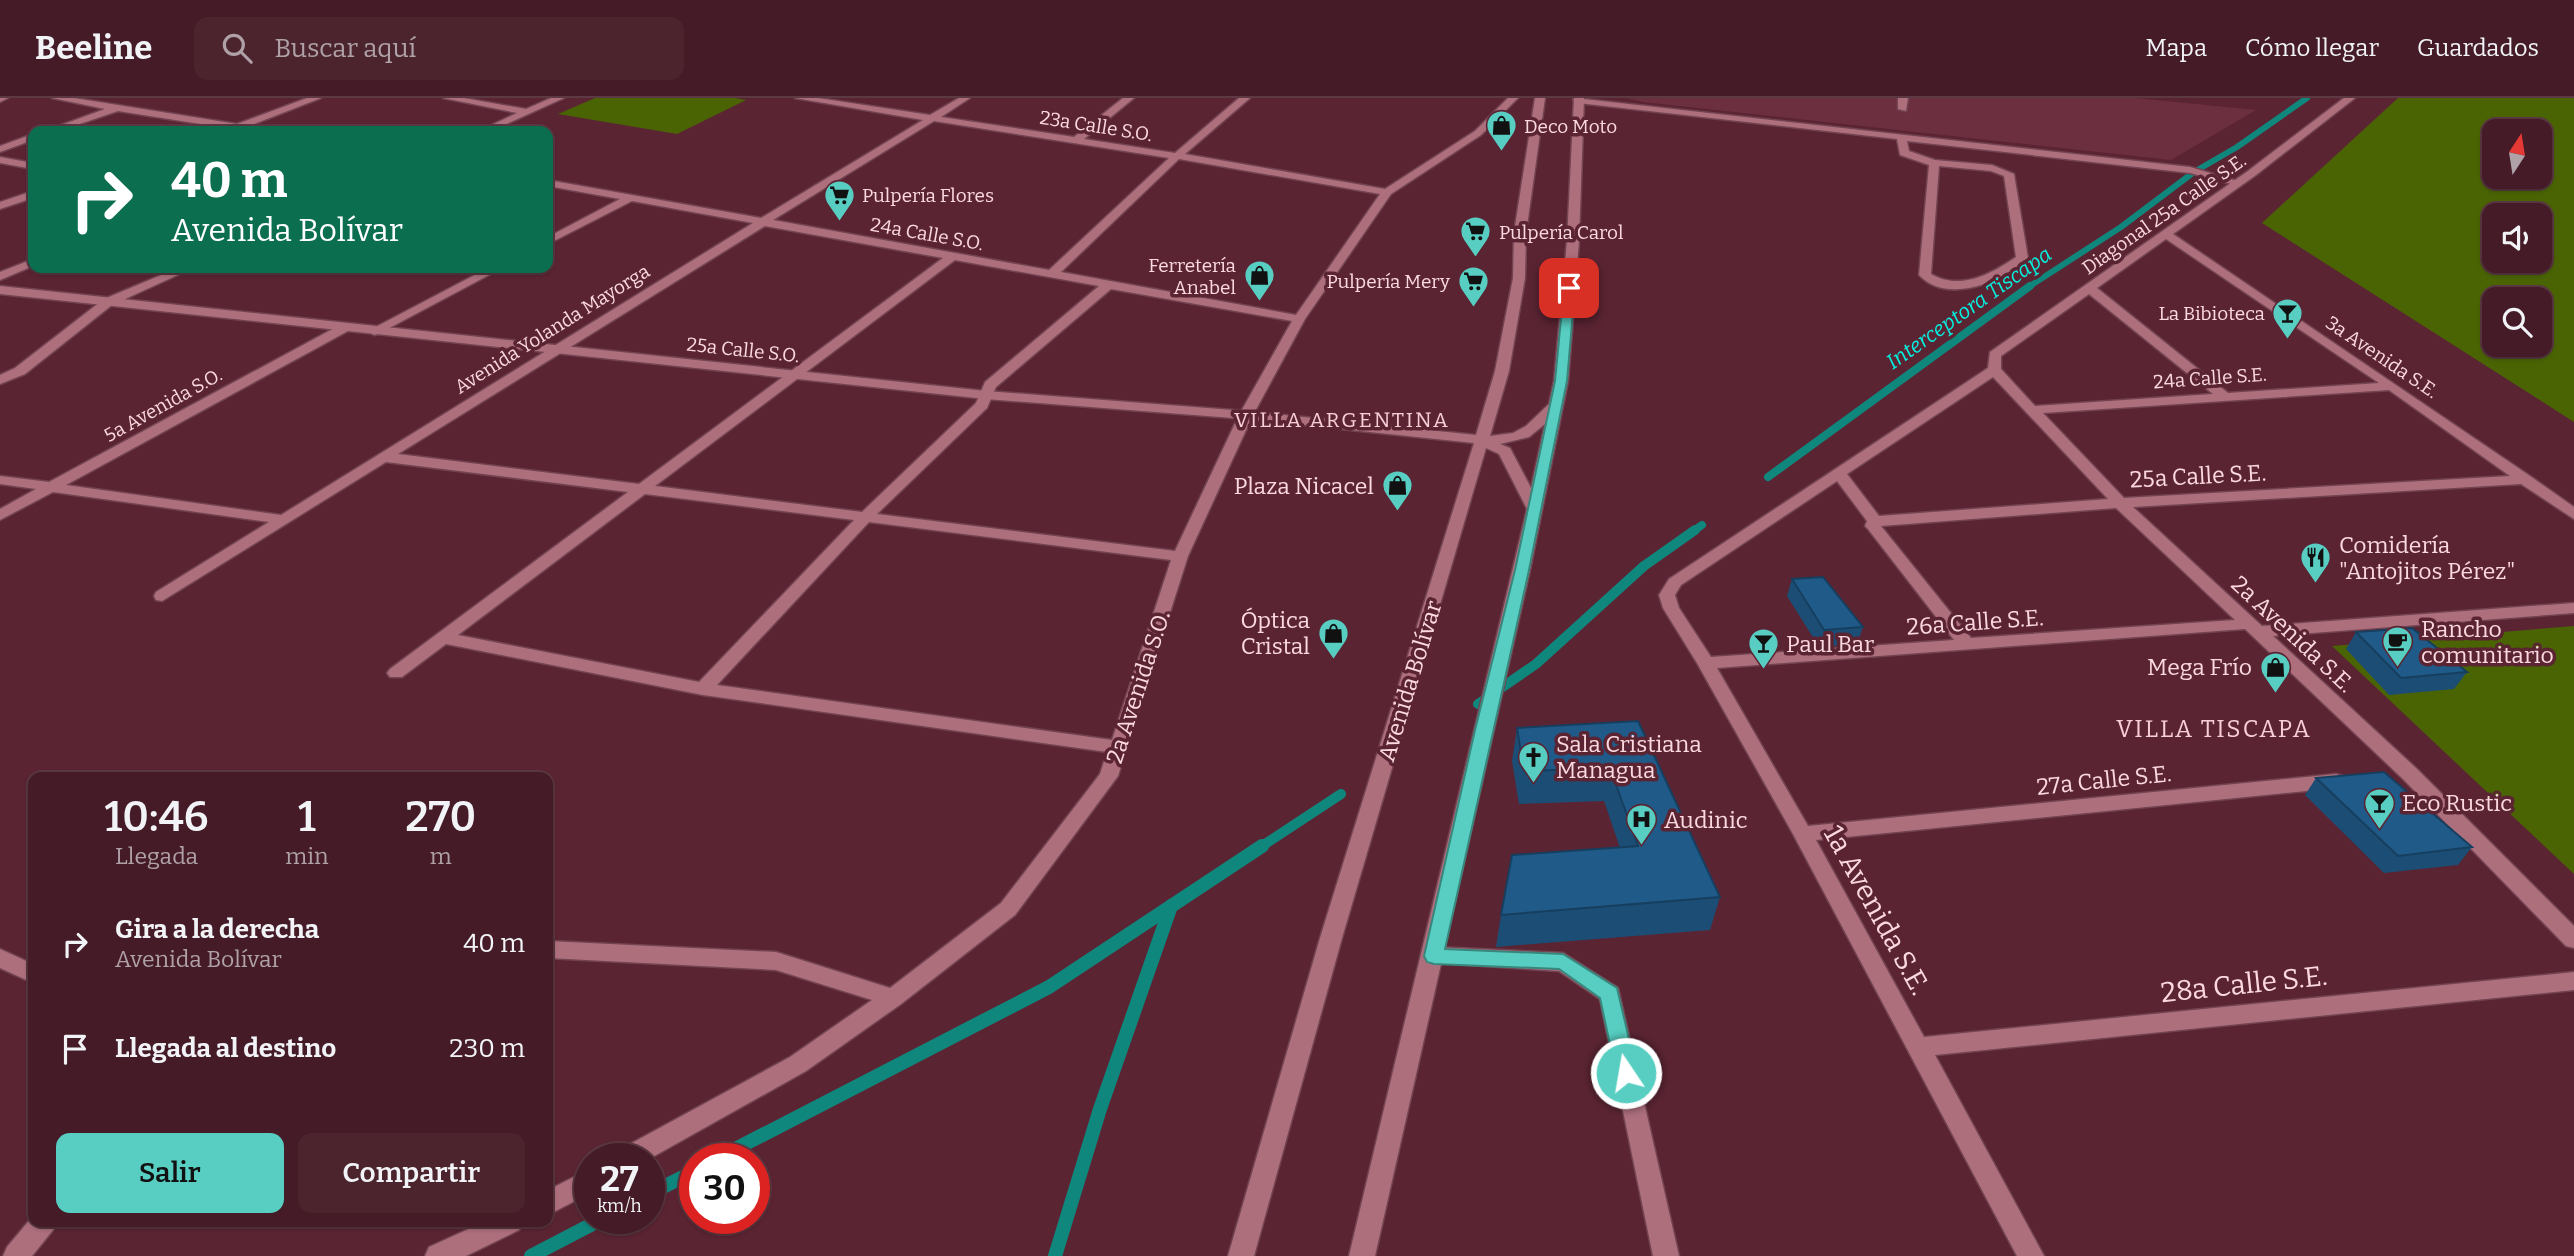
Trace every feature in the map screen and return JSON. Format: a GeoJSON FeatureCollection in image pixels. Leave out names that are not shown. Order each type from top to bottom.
{"type":"FeatureCollection","features":[{"type":"Feature","properties":{"kind":"street"},"geometry":{"type":"LineString","coordinates":[[57,98],[232,126]]}},
{"type":"Feature","properties":{"kind":"street"},"geometry":{"type":"LineString","coordinates":[[241,126],[316,98]]}},
{"type":"Feature","properties":{"kind":"street"},"geometry":{"type":"LineString","coordinates":[[448,98],[528,112]]}},
{"type":"Feature","properties":{"kind":"street"},"geometry":{"type":"LineString","coordinates":[[496,126],[559,98]]}},
{"type":"Feature","properties":{"kind":"street","name":"23a Calle S.O."},"geometry":{"type":"LineString","coordinates":[[800,98],[1387,191]]}},
{"type":"Feature","properties":{"kind":"street","name":"Avenida Yolanda Mayorga"},"geometry":{"type":"LineString","coordinates":[[162,596],[554,350],[965,98]]}},
{"type":"Feature","properties":{"kind":"street"},"geometry":{"type":"LineString","coordinates":[[1076,140],[1129,98]]}},
{"type":"Feature","properties":{"kind":"street"},"geometry":{"type":"LineString","coordinates":[[1052,274],[1177,156],[1244,98]]}},
{"type":"Feature","properties":{"kind":"street","name":"2a Avenida S.O."},"geometry":{"type":"LineString","coordinates":[[655,1143],[798,1064],[893,998],[1008,909],[1109,776],[1180,556],[1246,415],[1299,319],[1387,191],[1478,133],[1513,98]]}},
{"type":"Feature","properties":{"kind":"street","name":"Avenida Bolívar"},"geometry":{"type":"LineString","coordinates":[[1241,1256],[1331,938],[1399,720],[1502,371],[1519,278],[1520,233],[1540,98]]}},
{"type":"Feature","properties":{"kind":"street","name":"Diagonal 25a Calle S.E."},"geometry":{"type":"LineString","coordinates":[[1667,595],[1675,582],[1839,473],[1995,362],[2089,288],[2239,183],[2350,98]]}},
{"type":"Feature","properties":{"kind":"street"},"geometry":{"type":"LineString","coordinates":[[1362,1256],[1434,956],[1483,730],[1535,510],[1561,381],[1573,241],[1576,99],[2190,170],[2239,183]]}},
{"type":"Feature","properties":{"kind":"street"},"geometry":{"type":"LineString","coordinates":[[64,126],[119,107]]}},
{"type":"Feature","properties":{"kind":"street"},"geometry":{"type":"LineString","coordinates":[[1902,138],[1904,153],[1934,163],[1992,168],[2009,174],[2022,258],[1981,284],[1946,284],[1925,275],[1934,163]]}},
{"type":"Feature","properties":{"kind":"street"},"geometry":{"type":"LineString","coordinates":[[0,149],[28,139]]}},
{"type":"Feature","properties":{"kind":"street"},"geometry":{"type":"LineString","coordinates":[[0,160],[28,165]]}},
{"type":"Feature","properties":{"kind":"street","name":"24a Calle S.O."},"geometry":{"type":"LineString","coordinates":[[553,184],[1299,319]]}},
{"type":"Feature","properties":{"kind":"street"},"geometry":{"type":"LineString","coordinates":[[0,206],[28,196]]}},
{"type":"Feature","properties":{"kind":"street"},"geometry":{"type":"LineString","coordinates":[[553,238],[631,198]]}},
{"type":"Feature","properties":{"kind":"street","name":"3a Avenida S.E."},"geometry":{"type":"LineString","coordinates":[[2166,234],[2392,386],[2574,514]]}},
{"type":"Feature","properties":{"kind":"street"},"geometry":{"type":"LineString","coordinates":[[396,673],[953,257]]}},
{"type":"Feature","properties":{"kind":"street"},"geometry":{"type":"LineString","coordinates":[[0,276],[28,264]]}},
{"type":"Feature","properties":{"kind":"street"},"geometry":{"type":"LineString","coordinates":[[0,380],[20,371],[108,302],[175,273]]}},
{"type":"Feature","properties":{"kind":"street"},"geometry":{"type":"LineString","coordinates":[[374,331],[486,273]]}},
{"type":"Feature","properties":{"kind":"street"},"geometry":{"type":"LineString","coordinates":[[703,689],[864,518],[982,405],[990,385],[1108,285]]}},
{"type":"Feature","properties":{"kind":"street"},"geometry":{"type":"LineString","coordinates":[[2089,288],[2224,396]]}},
{"type":"Feature","properties":{"kind":"street","name":"25a Calle S.O."},"geometry":{"type":"LineString","coordinates":[[0,290],[986,395],[1246,415],[1482,440],[1515,440],[1537,425],[1556,405]]}},
{"type":"Feature","properties":{"kind":"street","name":"5a Avenida S.O."},"geometry":{"type":"LineString","coordinates":[[0,515],[344,328]]}},
{"type":"Feature","properties":{"kind":"street","name":"2a Avenida S.E."},"geometry":{"type":"LineString","coordinates":[[1995,362],[2031,410],[2120,503],[2410,774],[2574,940]]}},
{"type":"Feature","properties":{"kind":"street","name":"24a Calle S.E."},"geometry":{"type":"LineString","coordinates":[[2031,410],[2392,386]]}},
{"type":"Feature","properties":{"kind":"street"},"geometry":{"type":"LineString","coordinates":[[1482,440],[1506,452],[1535,510]]}},
{"type":"Feature","properties":{"kind":"street"},"geometry":{"type":"LineString","coordinates":[[384,457],[1180,556]]}},
{"type":"Feature","properties":{"kind":"street"},"geometry":{"type":"LineString","coordinates":[[1839,473],[1875,521],[1873,526],[1968,646]]}},
{"type":"Feature","properties":{"kind":"street","name":"25a Calle S.E."},"geometry":{"type":"LineString","coordinates":[[1875,521],[2120,503],[2525,479]]}},
{"type":"Feature","properties":{"kind":"street"},"geometry":{"type":"LineString","coordinates":[[0,480],[284,520]]}},
{"type":"Feature","properties":{"kind":"street","name":"1a Avenida S.E."},"geometry":{"type":"LineString","coordinates":[[1667,595],[1671,608],[1706,663],[1803,834],[2031,1256]]}},
{"type":"Feature","properties":{"kind":"street","name":"26a Calle S.E."},"geometry":{"type":"LineString","coordinates":[[1706,663],[2574,608]]}},
{"type":"Feature","properties":{"kind":"street"},"geometry":{"type":"LineString","coordinates":[[444,638],[703,689],[1118,747]]}},
{"type":"Feature","properties":{"kind":"street"},"geometry":{"type":"LineString","coordinates":[[2383,777],[2410,774]]}},
{"type":"Feature","properties":{"kind":"street","name":"27a Calle S.E."},"geometry":{"type":"LineString","coordinates":[[1803,834],[2357,779]]}},
{"type":"Feature","properties":{"kind":"street"},"geometry":{"type":"LineString","coordinates":[[553,949],[776,961],[893,998]]}},
{"type":"Feature","properties":{"kind":"street"},"geometry":{"type":"LineString","coordinates":[[1434,956],[1563,962],[1609,994],[1666,1256]]}},
{"type":"Feature","properties":{"kind":"street"},"geometry":{"type":"LineString","coordinates":[[0,958],[28,972]]}},
{"type":"Feature","properties":{"kind":"street","name":"28a Calle S.E."},"geometry":{"type":"LineString","coordinates":[[1920,1047],[2574,981]]}},
{"type":"Feature","properties":{"kind":"street"},"geometry":{"type":"LineString","coordinates":[[553,1200],[574,1189]]}},
{"type":"Feature","properties":{"kind":"street"},"geometry":{"type":"LineString","coordinates":[[16,1256],[40,1227]]}},
{"type":"Feature","properties":{"kind":"street"},"geometry":{"type":"LineString","coordinates":[[438,1256],[499,1227]]}},
{"type":"Feature","properties":{"kind":"shaded area"},"geometry":{"type":"Polygon","coordinates":[[[1627,98],[2135,98],[2256,110],[2171,160],[1643,102],[1627,98]]]}},
{"type":"Feature","properties":{"kind":"green space"},"geometry":{"type":"Polygon","coordinates":[[[595,98],[746,100],[677,134],[558,114],[595,98]]]}},
{"type":"Feature","properties":{"kind":"green space"},"geometry":{"type":"Polygon","coordinates":[[[2398,98],[2574,98],[2574,422],[2262,223],[2398,98]]]}},
{"type":"Feature","properties":{"kind":"green space"},"geometry":{"type":"Polygon","coordinates":[[[2574,626],[2574,874],[2332,646],[2574,626]]]}},
{"type":"Feature","properties":{"kind":"building"},"geometry":{"type":"Polygon","coordinates":[[[1823,577],[1863,627],[1824,630],[1792,579],[1823,577]]]}},
{"type":"Feature","properties":{"kind":"building"},"geometry":{"type":"Polygon","coordinates":[[[2412,628],[2467,672],[2401,678],[2356,632],[2412,628]]]}},
{"type":"Feature","properties":{"kind":"building"},"geometry":{"type":"Polygon","coordinates":[[[1638,721],[1720,897],[1501,915],[1512,855],[1638,846],[1610,768],[1524,771],[1517,728],[1638,721]]]}},
{"type":"Feature","properties":{"kind":"building"},"geometry":{"type":"Polygon","coordinates":[[[2384,772],[2472,847],[2398,856],[2316,778],[2384,772]]]}},
{"type":"Feature","properties":{"kind":"waterway","name":"Interceptora Tiscapa"},"geometry":{"type":"LineString","coordinates":[[2029,286],[2121,227],[2194,172],[2237,147],[2307,98]]}},
{"type":"Feature","properties":{"kind":"waterway","name":"Interceptora Tiscapa"},"geometry":{"type":"LineString","coordinates":[[1768,477],[2029,286]]}},
{"type":"Feature","properties":{"kind":"waterway","name":"Interceptora Tiscapa"},"geometry":{"type":"LineString","coordinates":[[1692,532],[1702,525]]}},
{"type":"Feature","properties":{"kind":"waterway","name":"Interceptora Tiscapa"},"geometry":{"type":"LineString","coordinates":[[1478,704],[1536,664],[1644,566],[1695,530]]}},
{"type":"Feature","properties":{"kind":"waterway"},"geometry":{"type":"LineString","coordinates":[[1259,848],[1341,794]]}},
{"type":"Feature","properties":{"kind":"waterway"},"geometry":{"type":"LineString","coordinates":[[1171,906],[1262,846]]}},
{"type":"Feature","properties":{"kind":"waterway"},"geometry":{"type":"LineString","coordinates":[[747,1143],[1049,987],[1171,906]]}},
{"type":"Feature","properties":{"kind":"waterway"},"geometry":{"type":"LineString","coordinates":[[1055,1256],[1100,1109],[1171,906]]}},
{"type":"Feature","properties":{"kind":"waterway"},"geometry":{"type":"LineString","coordinates":[[665,1186],[679,1179]]}},
{"type":"Feature","properties":{"kind":"waterway"},"geometry":{"type":"LineString","coordinates":[[531,1256],[574,1234]]}},
{"type":"Feature","properties":{"kind":"place","name":"Deco Moto"},"geometry":{"type":"Point","coordinates":[1501,153]}},
{"type":"Feature","properties":{"kind":"place","name":"Pulpería Flores"},"geometry":{"type":"Point","coordinates":[839,222]}},
{"type":"Feature","properties":{"kind":"place","name":"Pulpería Carol"},"geometry":{"type":"Point","coordinates":[1476,259]}},
{"type":"Feature","properties":{"kind":"place","name":"Ferretería Anabel"},"geometry":{"type":"Point","coordinates":[1259,303]}},
{"type":"Feature","properties":{"kind":"place","name":"Pulpería Mery"},"geometry":{"type":"Point","coordinates":[1473,308]}},
{"type":"Feature","properties":{"kind":"place","name":"La Bibioteca"},"geometry":{"type":"Point","coordinates":[2288,340]}},
{"type":"Feature","properties":{"kind":"place","name":"Plaza Nicacel"},"geometry":{"type":"Point","coordinates":[1397,513]}},
{"type":"Feature","properties":{"kind":"place","name":"Comidería \"Antojitos Pérez\""},"geometry":{"type":"Point","coordinates":[2316,585]}},
{"type":"Feature","properties":{"kind":"place","name":"Óptica Cristal"},"geometry":{"type":"Point","coordinates":[1333,660]}},
{"type":"Feature","properties":{"kind":"place","name":"Rancho comunitario"},"geometry":{"type":"Point","coordinates":[2398,669]}},
{"type":"Feature","properties":{"kind":"place","name":"Paul Bar"},"geometry":{"type":"Point","coordinates":[1763,671]}},
{"type":"Feature","properties":{"kind":"place","name":"Mega Frío"},"geometry":{"type":"Point","coordinates":[2275,694]}},
{"type":"Feature","properties":{"kind":"place","name":"Sala Cristiana Managua"},"geometry":{"type":"Point","coordinates":[1533,784]}},
{"type":"Feature","properties":{"kind":"place","name":"Eco Rustic"},"geometry":{"type":"Point","coordinates":[2379,830]}},
{"type":"Feature","properties":{"kind":"place","name":"Audinic"},"geometry":{"type":"Point","coordinates":[1641,847]}},
{"type":"Feature","properties":{"kind":"district","name":"VILLA ARGENTINA"},"geometry":{"type":"Point","coordinates":[1342,420]}},
{"type":"Feature","properties":{"kind":"district","name":"VILLA TISCAPA"},"geometry":{"type":"Point","coordinates":[2214,729]}},
{"type":"Feature","properties":{"kind":"route"},"geometry":{"type":"LineString","coordinates":[[1569,288],[1561,381],[1522,570],[1483,730],[1434,956],[1563,962],[1609,994],[1626,1073]]}}]}
